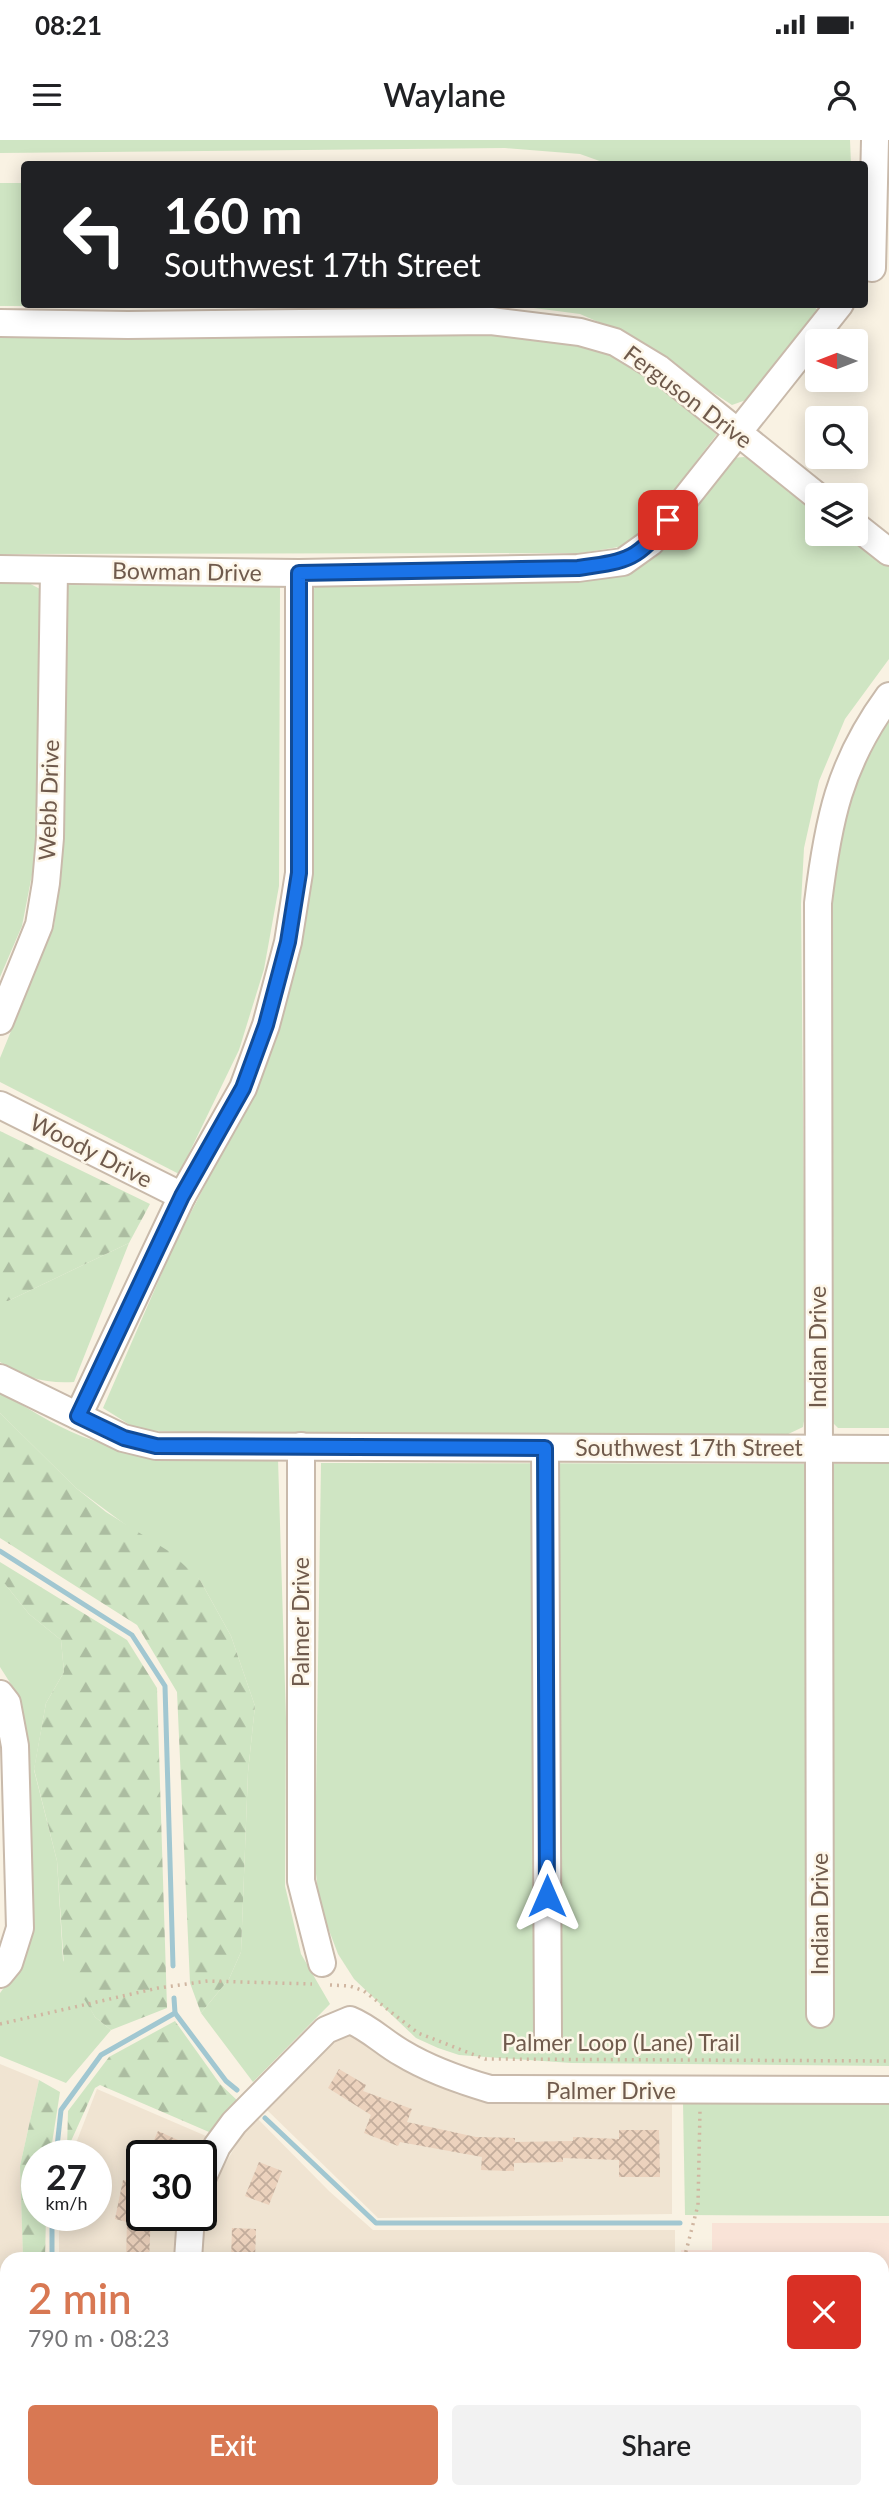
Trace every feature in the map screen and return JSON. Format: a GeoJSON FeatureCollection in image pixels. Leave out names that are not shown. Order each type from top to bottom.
{"type":"FeatureCollection","features":[{"type":"Feature","properties":{"kind":"street"},"geometry":{"type":"LineString","coordinates":[[875,140],[875,271]]}},
{"type":"Feature","properties":{"kind":"street","name":"Bowman Drive"},"geometry":{"type":"LineString","coordinates":[[0,569],[299,573],[578,568],[623,562],[651,542],[837,308]]}},
{"type":"Feature","properties":{"kind":"street","name":"Ferguson Drive"},"geometry":{"type":"LineString","coordinates":[[0,323],[128,325],[491,321],[580,331],[615,342],[658,369],[805,487]]}},
{"type":"Feature","properties":{"kind":"street"},"geometry":{"type":"LineString","coordinates":[[868,535],[889,552]]}},
{"type":"Feature","properties":{"kind":"street","name":"Webb Drive"},"geometry":{"type":"LineString","coordinates":[[0,1021],[39,925],[46,883],[50,838],[54,570]]}},
{"type":"Feature","properties":{"kind":"street"},"geometry":{"type":"LineString","coordinates":[[78,1416],[182,1196],[243,1088],[266,1025],[288,942],[299,873],[299,573]]}},
{"type":"Feature","properties":{"kind":"street","name":"Indian Drive"},"geometry":{"type":"LineString","coordinates":[[820,2014],[818,903],[827,829],[846,771],[868,725],[889,696]]}},
{"type":"Feature","properties":{"kind":"street","name":"Woody Drive"},"geometry":{"type":"LineString","coordinates":[[0,1105],[182,1196]]}},
{"type":"Feature","properties":{"kind":"street","name":"Southwest 17th Street"},"geometry":{"type":"LineString","coordinates":[[0,1378],[124,1438],[156,1446],[889,1449]]}},
{"type":"Feature","properties":{"kind":"street","name":"Palmer Drive"},"geometry":{"type":"LineString","coordinates":[[301,1446],[301,1881],[321,1977]]}},
{"type":"Feature","properties":{"kind":"street"},"geometry":{"type":"LineString","coordinates":[[545,1448],[548,2036]]}},
{"type":"Feature","properties":{"kind":"street"},"geometry":{"type":"LineString","coordinates":[[0,1694],[7,1703],[15,1746],[20,1928],[9,1963],[0,1974]]}},
{"type":"Feature","properties":{"kind":"street","name":"Palmer Drive"},"geometry":{"type":"LineString","coordinates":[[217,2146],[234,2123],[326,2030],[350,2020],[362,2025],[401,2053],[447,2077],[490,2089],[889,2091]]}},
{"type":"Feature","properties":{"kind":"street"},"geometry":{"type":"LineString","coordinates":[[188,2252],[190,2231]]}},
{"type":"Feature","properties":{"kind":"path","name":"Palmer Loop (Lane) Trail"},"geometry":{"type":"LineString","coordinates":[[0,2024],[158,1988],[208,1981],[321,1977],[363,1991],[418,2033],[485,2059],[889,2061]]}},
{"type":"Feature","properties":{"kind":"path"},"geometry":{"type":"LineString","coordinates":[[686,2252],[695,2221],[700,2108]]}},
{"type":"Feature","properties":{"kind":"shaded area"},"geometry":{"type":"Polygon","coordinates":[[[353,2034],[388,2060],[458,2095],[520,2104],[672,2103],[672,2214],[378,2218],[266,2109],[339,2035],[353,2034]]]}},
{"type":"Feature","properties":{"kind":"shaded area"},"geometry":{"type":"Polygon","coordinates":[[[0,2064],[39,2080],[26,2140],[21,2140],[23,2252],[0,2252],[0,2064]]]}},
{"type":"Feature","properties":{"kind":"shaded area"},"geometry":{"type":"Polygon","coordinates":[[[97,2089],[206,2136],[205,2140],[126,2140],[126,2231],[179,2231],[177,2252],[59,2252],[59,2231],[112,2231],[112,2140],[77,2140],[97,2089]]]}},
{"type":"Feature","properties":{"kind":"shaded area"},"geometry":{"type":"Polygon","coordinates":[[[254,2115],[329,2191],[373,2230],[675,2230],[675,2252],[200,2252],[202,2231],[217,2231],[217,2178],[254,2115]]]}},
{"type":"Feature","properties":{"kind":"shaded area"},"geometry":{"type":"Polygon","coordinates":[[[712,2223],[889,2223],[889,2252],[681,2252],[712,2250],[712,2223]]]}},
{"type":"Feature","properties":{"kind":"green space"},"geometry":{"type":"Polygon","coordinates":[[[0,140],[850,140],[851,161],[600,161],[580,154],[505,148],[0,153],[0,140]]]}},
{"type":"Feature","properties":{"kind":"green space"},"geometry":{"type":"Polygon","coordinates":[[[0,183],[21,183],[21,306],[0,306],[0,183]]]}},
{"type":"Feature","properties":{"kind":"green space"},"geometry":{"type":"Polygon","coordinates":[[[534,308],[818,310],[746,400],[732,405],[619,331],[580,314],[534,308]]]}},
{"type":"Feature","properties":{"kind":"green space"},"geometry":{"type":"Polygon","coordinates":[[[0,332],[483,333],[544,338],[589,347],[635,367],[717,434],[647,526],[625,546],[581,553],[0,554],[0,332]]]}},
{"type":"Feature","properties":{"kind":"green space"},"geometry":{"type":"Polygon","coordinates":[[[744,457],[756,461],[805,500],[805,546],[862,546],[889,567],[889,659],[845,719],[819,781],[804,848],[801,904],[806,1409],[803,1427],[784,1436],[224,1434],[138,1430],[103,1408],[175,1243],[255,1089],[305,921],[307,598],[316,586],[328,582],[544,582],[606,577],[731,458],[744,457]]]}},
{"type":"Feature","properties":{"kind":"green space"},"geometry":{"type":"Polygon","coordinates":[[[0,580],[23,580],[40,589],[37,849],[22,926],[0,977],[0,580]]]}},
{"type":"Feature","properties":{"kind":"green space"},"geometry":{"type":"Polygon","coordinates":[[[65,585],[280,587],[279,886],[264,969],[239,1050],[179,1174],[0,1082],[0,1058],[54,926],[62,851],[65,585]]]}},
{"type":"Feature","properties":{"kind":"green space"},"geometry":{"type":"Polygon","coordinates":[[[889,712],[889,1428],[838,1428],[827,1417],[828,923],[837,841],[864,755],[889,712]]]}},
{"type":"Feature","properties":{"kind":"green space"},"geometry":{"type":"Polygon","coordinates":[[[0,1131],[150,1204],[129,1243],[8,1301],[0,1301],[0,1131]]]}},
{"type":"Feature","properties":{"kind":"green space"},"geometry":{"type":"Polygon","coordinates":[[[129,1243],[74,1382],[35,1378],[0,1362],[0,1301],[8,1301],[129,1243]]]}},
{"type":"Feature","properties":{"kind":"green space"},"geometry":{"type":"Polygon","coordinates":[[[0,1392],[71,1432],[129,1450],[178,1457],[278,1459],[286,1718],[285,1886],[301,1954],[330,2004],[253,2082],[201,2013],[229,1979],[241,1952],[248,1772],[255,1706],[231,1636],[200,1580],[76,1488],[0,1413],[0,1392]]]}},
{"type":"Feature","properties":{"kind":"green space"},"geometry":{"type":"Polygon","coordinates":[[[0,1413],[76,1488],[106,1512],[170,1552],[200,1580],[231,1636],[255,1706],[248,1772],[241,1952],[229,1979],[201,2013],[190,1983],[177,1692],[137,1625],[0,1538],[0,1413]]]}},
{"type":"Feature","properties":{"kind":"green space"},"geometry":{"type":"Polygon","coordinates":[[[321,1463],[889,1464],[889,2066],[571,2063],[459,2055],[416,2038],[354,1979],[338,1954],[319,1904],[315,1864],[321,1463]]]}},
{"type":"Feature","properties":{"kind":"green space"},"geometry":{"type":"Polygon","coordinates":[[[0,1562],[127,1640],[157,1688],[167,2008],[111,2030],[95,2017],[64,1966],[57,1861],[34,1769],[46,1703],[64,1672],[61,1640],[29,1614],[5,1584],[0,1584],[0,1562]]]}},
{"type":"Feature","properties":{"kind":"green space"},"geometry":{"type":"Polygon","coordinates":[[[0,1584],[5,1584],[29,1614],[61,1640],[64,1672],[46,1703],[34,1770],[57,1861],[63,1960],[95,2017],[111,2030],[66,2083],[0,2056],[0,1993],[18,1969],[24,1739],[16,1692],[0,1667],[0,1584]]]}},
{"type":"Feature","properties":{"kind":"green space"},"geometry":{"type":"Polygon","coordinates":[[[175,2021],[220,2084],[239,2102],[209,2132],[100,2085],[95,2088],[72,2140],[67,2140],[68,2111],[109,2057],[175,2021]]]}},
{"type":"Feature","properties":{"kind":"green space"},"geometry":{"type":"Polygon","coordinates":[[[39,2080],[60,2092],[52,2140],[26,2140],[39,2080]]]}},
{"type":"Feature","properties":{"kind":"green space"},"geometry":{"type":"Polygon","coordinates":[[[889,2101],[889,2216],[685,2215],[683,2102],[889,2101]]]}},
{"type":"Feature","properties":{"kind":"green space"},"geometry":{"type":"Polygon","coordinates":[[[22,2231],[46,2231],[45,2252],[23,2252],[22,2231]]]}},
{"type":"Feature","properties":{"kind":"building"},"geometry":{"type":"Polygon","coordinates":[[[339,2069],[366,2085],[363,2091],[412,2109],[407,2122],[476,2137],[515,2138],[515,2142],[573,2141],[573,2137],[619,2139],[619,2130],[659,2130],[660,2177],[619,2177],[619,2160],[563,2158],[563,2162],[514,2163],[514,2171],[481,2170],[482,2157],[400,2142],[398,2146],[364,2133],[371,2115],[328,2088],[339,2069]]]}},
{"type":"Feature","properties":{"kind":"building"},"geometry":{"type":"Polygon","coordinates":[[[158,2131],[178,2140],[154,2140],[158,2131]]]}},
{"type":"Feature","properties":{"kind":"building"},"geometry":{"type":"Polygon","coordinates":[[[259,2162],[282,2171],[269,2205],[245,2196],[259,2162]]]}},
{"type":"Feature","properties":{"kind":"building"},"geometry":{"type":"Polygon","coordinates":[[[123,2180],[126,2180],[126,2222],[115,2219],[123,2180]]]}},
{"type":"Feature","properties":{"kind":"building"},"geometry":{"type":"Polygon","coordinates":[[[232,2228],[256,2229],[255,2252],[231,2252],[232,2228]]]}},
{"type":"Feature","properties":{"kind":"building"},"geometry":{"type":"Polygon","coordinates":[[[127,2231],[150,2231],[149,2252],[126,2252],[127,2231]]]}},
{"type":"Feature","properties":{"kind":"waterway"},"geometry":{"type":"LineString","coordinates":[[0,1551],[132,1635],[165,1686],[173,1966]]}},
{"type":"Feature","properties":{"kind":"waterway"},"geometry":{"type":"LineString","coordinates":[[174,1998],[175,2013],[226,2081],[237,2090]]}},
{"type":"Feature","properties":{"kind":"waterway"},"geometry":{"type":"LineString","coordinates":[[58,2140],[61,2110],[101,2055],[175,2013]]}},
{"type":"Feature","properties":{"kind":"waterway"},"geometry":{"type":"LineString","coordinates":[[265,2118],[376,2223],[680,2223]]}},
{"type":"Feature","properties":{"kind":"waterway"},"geometry":{"type":"LineString","coordinates":[[52,2231],[52,2252]]}},
{"type":"Feature","properties":{"kind":"route"},"geometry":{"type":"LineString","coordinates":[[547,1896],[545,1448],[156,1446],[124,1438],[78,1416],[182,1196],[243,1088],[266,1025],[288,942],[299,873],[299,573],[578,568],[623,562],[651,542],[668,520]]}}]}
